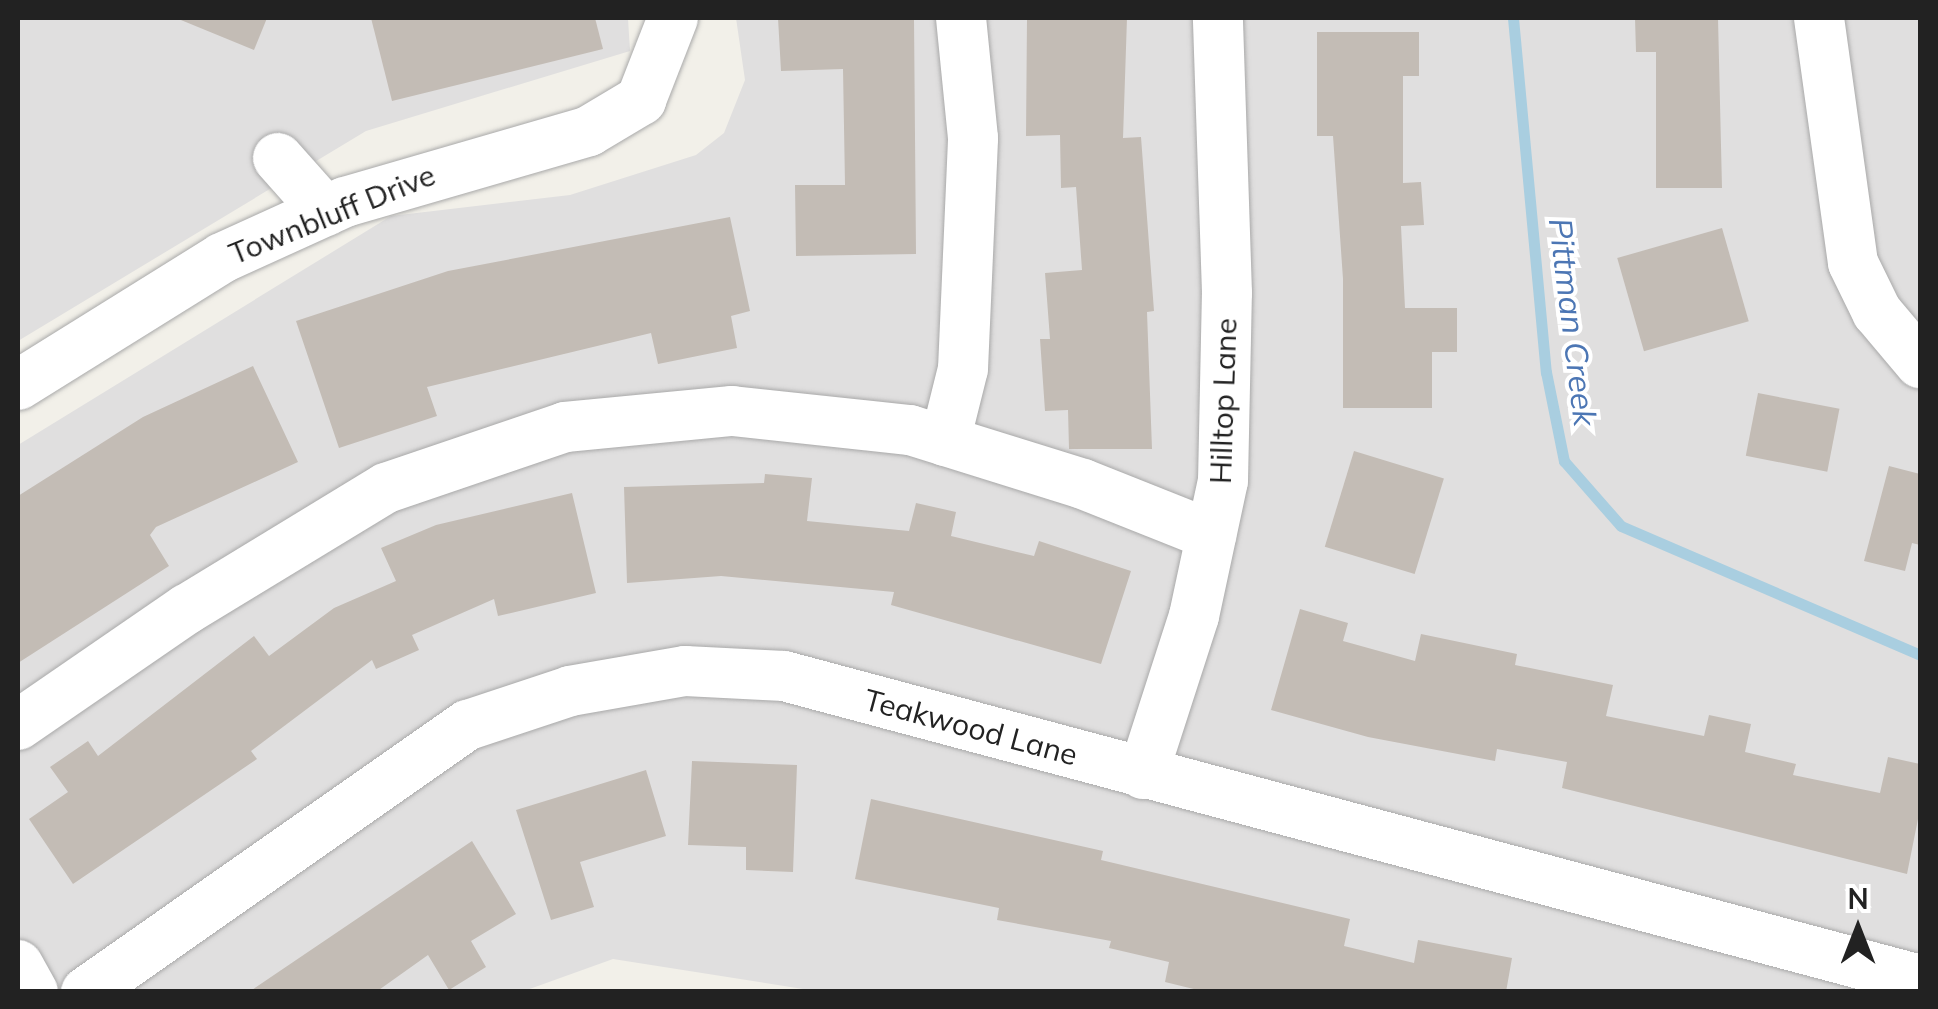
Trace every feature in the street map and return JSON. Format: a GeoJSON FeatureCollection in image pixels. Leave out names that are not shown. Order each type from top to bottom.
{"type":"FeatureCollection","features":[{"type":"Feature","properties":{"kind":"street","name":"Townbluff Drive"},"geometry":{"type":"LineString","coordinates":[[18,385],[222,258],[325,212],[458,164],[589,131],[641,100],[673,18]]}},
{"type":"Feature","properties":{"kind":"street"},"geometry":{"type":"LineString","coordinates":[[945,441],[963,370],[973,138],[961,18]]}},
{"type":"Feature","properties":{"kind":"street","name":"Hilltop Lane"},"geometry":{"type":"LineString","coordinates":[[1143,774],[1194,616],[1222,481],[1227,312],[1218,18]]}},
{"type":"Feature","properties":{"kind":"street"},"geometry":{"type":"LineString","coordinates":[[1819,18],[1853,263],[1877,312],[1920,363]]}},
{"type":"Feature","properties":{"kind":"street"},"geometry":{"type":"LineString","coordinates":[[278,158],[325,212]]}},
{"type":"Feature","properties":{"kind":"street"},"geometry":{"type":"LineString","coordinates":[[18,725],[186,610],[386,488],[565,427],[732,411],[910,430],[1211,535]]}},
{"type":"Feature","properties":{"kind":"street","name":"Teakwood Lane"},"geometry":{"type":"LineString","coordinates":[[86,992],[468,725],[570,690],[685,671],[784,676],[1920,980]]}},
{"type":"Feature","properties":{"kind":"street"},"geometry":{"type":"LineString","coordinates":[[18,965],[33,992]]}},
{"type":"Feature","properties":{"kind":"shaded area"},"geometry":{"type":"Polygon","coordinates":[[[18,18],[628,18],[630,51],[366,131],[18,341],[18,18]]]}},
{"type":"Feature","properties":{"kind":"shaded area"},"geometry":{"type":"Polygon","coordinates":[[[736,18],[1920,18],[1920,991],[822,992],[613,959],[524,991],[18,992],[18,445],[391,216],[570,195],[696,155],[724,133],[745,80],[736,18]]]}},
{"type":"Feature","properties":{"kind":"building"},"geometry":{"type":"Polygon","coordinates":[[[176,18],[267,18],[254,50],[176,18]]]}},
{"type":"Feature","properties":{"kind":"building"},"geometry":{"type":"Polygon","coordinates":[[[371,18],[595,18],[603,49],[392,101],[371,18]]]}},
{"type":"Feature","properties":{"kind":"building"},"geometry":{"type":"Polygon","coordinates":[[[778,18],[914,18],[916,254],[796,256],[795,185],[845,185],[843,69],[781,71],[778,18]]]}},
{"type":"Feature","properties":{"kind":"building"},"geometry":{"type":"Polygon","coordinates":[[[1027,18],[1127,18],[1123,138],[1141,137],[1154,311],[1147,312],[1152,449],[1069,449],[1068,410],[1045,411],[1040,339],[1050,339],[1045,273],[1082,270],[1076,187],[1061,188],[1060,135],[1026,136],[1027,18]]]}},
{"type":"Feature","properties":{"kind":"building"},"geometry":{"type":"Polygon","coordinates":[[[1635,18],[1718,18],[1722,188],[1656,188],[1656,52],[1636,52],[1635,18]]]}},
{"type":"Feature","properties":{"kind":"building"},"geometry":{"type":"Polygon","coordinates":[[[1317,32],[1419,32],[1419,76],[1403,76],[1403,183],[1421,182],[1424,225],[1401,226],[1405,308],[1457,308],[1457,352],[1432,352],[1432,408],[1343,408],[1343,279],[1333,136],[1317,136],[1317,32]]]}},
{"type":"Feature","properties":{"kind":"building"},"geometry":{"type":"Polygon","coordinates":[[[730,217],[750,311],[731,316],[737,348],[658,364],[651,333],[427,387],[437,416],[339,448],[296,321],[448,271],[730,217]]]}},
{"type":"Feature","properties":{"kind":"building"},"geometry":{"type":"Polygon","coordinates":[[[1722,228],[1749,321],[1644,351],[1617,258],[1722,228]]]}},
{"type":"Feature","properties":{"kind":"building"},"geometry":{"type":"Polygon","coordinates":[[[253,366],[298,462],[156,527],[150,535],[169,566],[18,663],[18,496],[143,417],[253,366]]]}},
{"type":"Feature","properties":{"kind":"building"},"geometry":{"type":"Polygon","coordinates":[[[1758,393],[1839,409],[1827,472],[1746,456],[1758,393]]]}},
{"type":"Feature","properties":{"kind":"building"},"geometry":{"type":"Polygon","coordinates":[[[1354,451],[1444,478],[1415,574],[1325,547],[1354,451]]]}},
{"type":"Feature","properties":{"kind":"building"},"geometry":{"type":"Polygon","coordinates":[[[1889,466],[1920,474],[1920,545],[1912,543],[1905,571],[1864,561],[1889,466]]]}},
{"type":"Feature","properties":{"kind":"building"},"geometry":{"type":"Polygon","coordinates":[[[765,474],[812,478],[807,521],[909,531],[916,503],[956,512],[951,536],[1034,556],[1039,541],[1131,571],[1101,664],[891,605],[894,592],[721,576],[627,583],[624,487],[764,483],[765,474]]]}},
{"type":"Feature","properties":{"kind":"building"},"geometry":{"type":"Polygon","coordinates":[[[572,493],[596,593],[498,616],[494,599],[412,635],[419,650],[376,669],[372,660],[251,751],[257,759],[73,884],[29,819],[68,792],[50,767],[88,741],[98,756],[254,636],[269,656],[334,608],[396,581],[381,548],[436,525],[572,493]]]}},
{"type":"Feature","properties":{"kind":"building"},"geometry":{"type":"Polygon","coordinates":[[[1300,609],[1348,623],[1343,641],[1415,661],[1421,634],[1517,654],[1515,665],[1613,685],[1606,716],[1704,736],[1709,715],[1751,724],[1745,752],[1796,764],[1793,775],[1880,793],[1888,757],[1920,764],[1920,809],[1907,874],[1562,788],[1567,762],[1497,749],[1495,761],[1368,737],[1271,710],[1300,609]]]}},
{"type":"Feature","properties":{"kind":"building"},"geometry":{"type":"Polygon","coordinates":[[[692,761],[797,765],[793,872],[746,870],[746,847],[688,845],[692,761]]]}},
{"type":"Feature","properties":{"kind":"building"},"geometry":{"type":"Polygon","coordinates":[[[646,770],[666,836],[580,862],[594,907],[551,920],[516,810],[646,770]]]}},
{"type":"Feature","properties":{"kind":"building"},"geometry":{"type":"Polygon","coordinates":[[[871,799],[1103,851],[1101,860],[1350,919],[1344,946],[1414,963],[1418,940],[1512,958],[1506,992],[1206,992],[1165,982],[1169,962],[1109,948],[1111,941],[997,920],[999,908],[855,879],[871,799]]]}},
{"type":"Feature","properties":{"kind":"building"},"geometry":{"type":"Polygon","coordinates":[[[472,841],[516,914],[471,941],[486,967],[449,990],[428,955],[376,992],[249,992],[472,841]]]}},
{"type":"Feature","properties":{"kind":"waterway","name":"Pittman Creek"},"geometry":{"type":"LineString","coordinates":[[1513,18],[1546,372],[1564,461],[1621,526],[1920,655]]}}]}
